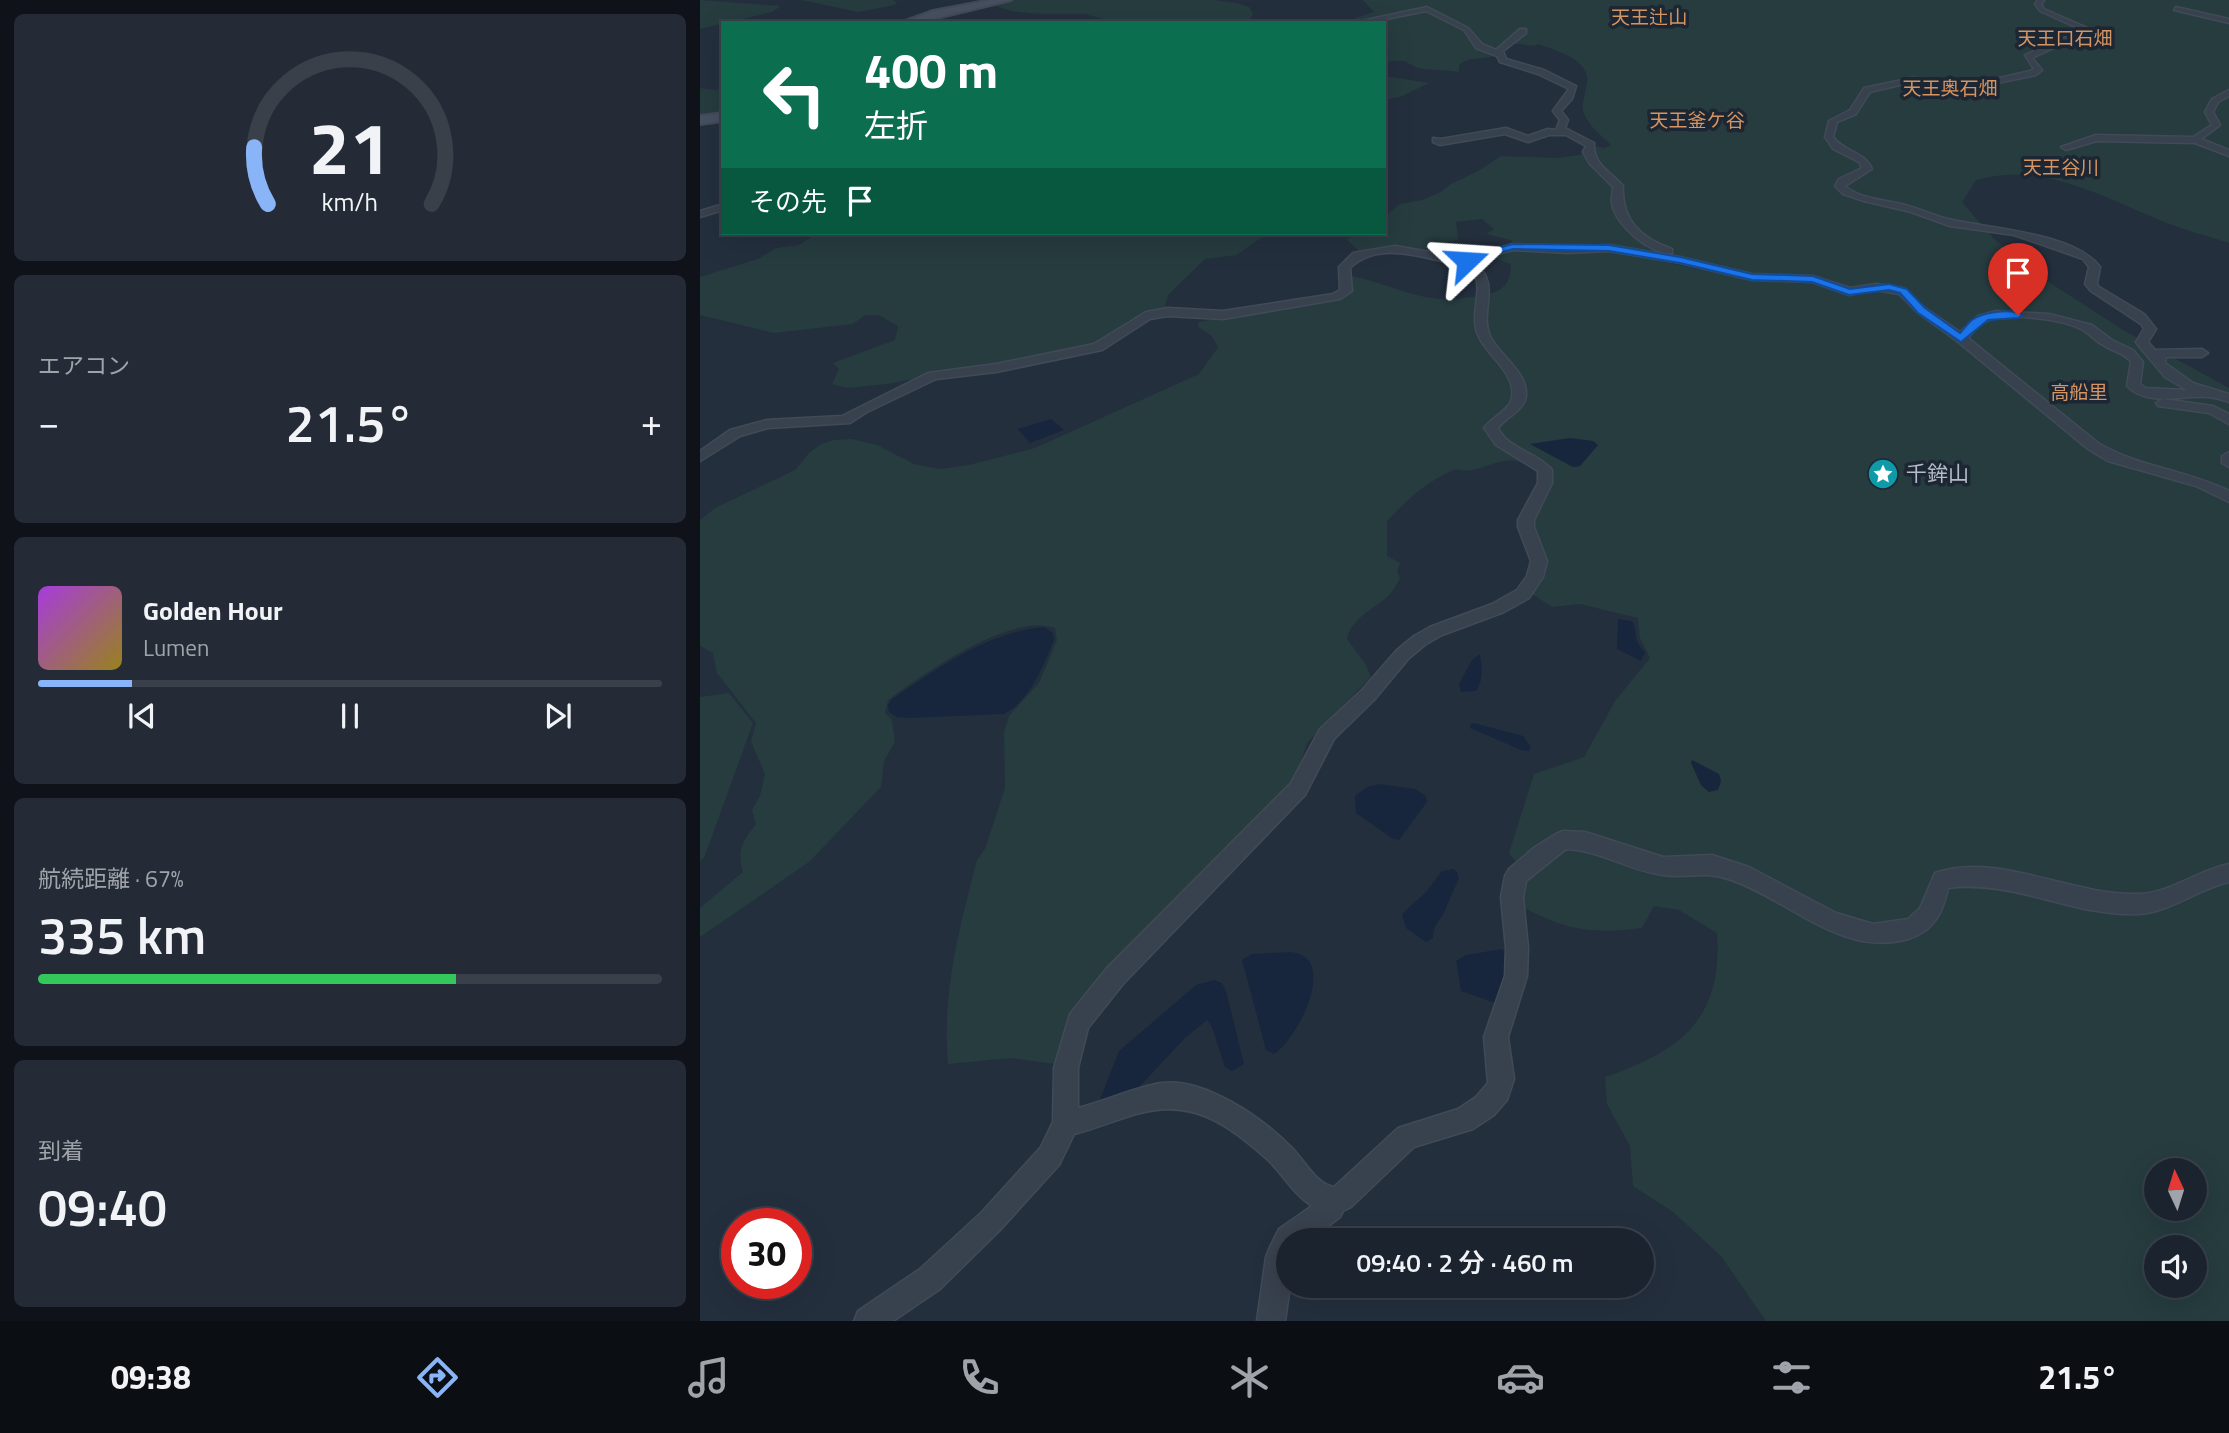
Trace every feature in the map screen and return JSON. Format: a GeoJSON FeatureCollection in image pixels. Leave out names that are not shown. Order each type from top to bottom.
{"type":"FeatureCollection","features":[{"type":"Feature","properties":{"kind":"street"},"geometry":{"type":"LineString","coordinates":[[911,21],[936,13],[1006,0]]}},
{"type":"Feature","properties":{"kind":"street"},"geometry":{"type":"LineString","coordinates":[[2041,0],[2039,6],[2046,12],[2088,30],[2028,57],[2038,70],[2033,73],[1982,84],[1912,80],[1867,90],[1853,112],[1836,119],[1831,125],[1829,137],[1832,143],[1845,153],[1863,160],[1867,169],[1842,181],[1840,186],[1846,192],[1914,209],[1950,223],[2016,232],[2087,257],[2095,267],[2091,284],[2148,325],[2150,330],[2142,342],[2172,378],[2193,389],[2223,396]]}},
{"type":"Feature","properties":{"kind":"street"},"geometry":{"type":"LineString","coordinates":[[1365,21],[1427,9],[1466,29],[1479,46],[1499,54],[1503,60],[1541,72],[1573,88],[1572,94],[1558,111],[1564,120],[1560,129],[1591,145],[1588,152],[1593,163],[1618,186],[1617,205],[1638,236],[1651,245],[1752,277]]}},
{"type":"Feature","properties":{"kind":"street"},"geometry":{"type":"LineString","coordinates":[[2176,9],[2229,21]]}},
{"type":"Feature","properties":{"kind":"street"},"geometry":{"type":"LineString","coordinates":[[1499,54],[1523,31]]}},
{"type":"Feature","properties":{"kind":"street"},"geometry":{"type":"LineString","coordinates":[[2196,140],[2200,134],[2216,125],[2209,112],[2215,101],[2229,92]]}},
{"type":"Feature","properties":{"kind":"street"},"geometry":{"type":"LineString","coordinates":[[700,120],[721,117]]}},
{"type":"Feature","properties":{"kind":"street"},"geometry":{"type":"LineString","coordinates":[[1436,140],[1440,142],[1506,131],[1528,139],[1548,132],[1569,133]]}},
{"type":"Feature","properties":{"kind":"street"},"geometry":{"type":"LineString","coordinates":[[2066,147],[2102,137],[2196,140],[2229,153]]}},
{"type":"Feature","properties":{"kind":"street"},"geometry":{"type":"LineString","coordinates":[[700,214],[721,208]]}},
{"type":"Feature","properties":{"kind":"street"},"geometry":{"type":"LineString","coordinates":[[700,457],[735,433],[767,424],[845,420],[862,409],[933,376],[996,368],[1098,347],[1138,318],[1166,312],[1223,315],[1336,298],[1342,295],[1347,287],[1344,267],[1357,255],[1374,255],[1401,249],[1444,261],[1467,261],[1513,247],[1609,248],[1680,260],[1752,277],[1813,279],[1849,292],[1876,287],[1903,291],[1921,310],[1961,338],[2092,446],[2113,457],[2201,483],[2222,491],[2229,497]]}},
{"type":"Feature","properties":{"kind":"street"},"geometry":{"type":"LineString","coordinates":[[868,1321],[930,1279],[991,1221],[1050,1156],[1066,1123],[1066,1069],[1078,1022],[1115,976],[1298,789],[1327,734],[1368,695],[1403,654],[1436,631],[1498,608],[1523,594],[1535,577],[1539,561],[1526,520],[1545,483],[1545,470],[1537,461],[1494,438],[1490,428],[1494,419],[1513,408],[1519,400],[1519,387],[1484,336],[1477,317],[1482,289],[1480,276],[1467,261]]}},
{"type":"Feature","properties":{"kind":"street"},"geometry":{"type":"LineString","coordinates":[[1961,338],[1976,322],[1986,317],[2031,316],[2083,326],[2135,357],[2137,362],[2133,386]]}},
{"type":"Feature","properties":{"kind":"street"},"geometry":{"type":"LineString","coordinates":[[2154,359],[2160,359],[2159,353],[2202,353]]}},
{"type":"Feature","properties":{"kind":"street"},"geometry":{"type":"LineString","coordinates":[[2133,386],[2152,394],[2223,396]]}},
{"type":"Feature","properties":{"kind":"street"},"geometry":{"type":"LineString","coordinates":[[2133,386],[2141,395],[2155,401],[2213,410],[2229,420]]}},
{"type":"Feature","properties":{"kind":"street"},"geometry":{"type":"LineString","coordinates":[[2229,456],[2229,463]]}},
{"type":"Feature","properties":{"kind":"street"},"geometry":{"type":"LineString","coordinates":[[1066,1123],[1091,1118],[1136,1101],[1170,1094],[1198,1099],[1252,1130],[1280,1154],[1305,1186],[1332,1201],[1342,1198],[1406,1138],[1464,1120],[1485,1106],[1499,1091],[1502,1079],[1496,1037],[1516,976],[1517,948],[1512,897],[1516,876],[1542,853],[1563,840],[1585,841],[1663,866],[1712,863],[1742,874],[1831,921],[1873,934],[1914,928],[1928,915],[1942,880],[1955,876],[1994,878],[2070,897],[2118,904],[2141,904],[2160,900],[2229,873]]}},
{"type":"Feature","properties":{"kind":"street"},"geometry":{"type":"LineString","coordinates":[[1271,1321],[1280,1257],[1289,1238],[1331,1208]]}},
{"type":"Feature","properties":{"kind":"green space"},"geometry":{"type":"Polygon","coordinates":[[[700,0],[781,6],[772,12],[734,21],[721,21],[721,24],[700,29],[700,0]]]}},
{"type":"Feature","properties":{"kind":"green space"},"geometry":{"type":"Polygon","coordinates":[[[801,0],[897,2],[895,5],[858,12],[801,0]]]}},
{"type":"Feature","properties":{"kind":"green space"},"geometry":{"type":"Polygon","coordinates":[[[1013,0],[1213,0],[1249,7],[1253,14],[1249,21],[1110,21],[1085,14],[1011,11],[996,6],[996,3],[1013,0]]]}},
{"type":"Feature","properties":{"kind":"green space"},"geometry":{"type":"Polygon","coordinates":[[[1363,0],[2229,0],[2229,243],[2175,226],[2074,185],[2026,175],[2001,175],[1976,180],[1962,202],[1994,239],[2035,273],[2123,330],[2229,388],[2229,1321],[1766,1321],[1721,1256],[1673,1212],[1633,1186],[1630,1146],[1607,1104],[1605,1077],[1655,1056],[1692,1028],[1704,1010],[1713,988],[1717,963],[1717,933],[1679,910],[1654,906],[1642,928],[1610,931],[1568,926],[1525,908],[1521,886],[1526,875],[1509,853],[1534,774],[1584,757],[1615,701],[1650,658],[1640,638],[1638,618],[1580,604],[1552,607],[1529,592],[1541,582],[1542,566],[1532,529],[1541,476],[1524,463],[1508,461],[1469,470],[1451,471],[1425,487],[1387,521],[1387,556],[1400,563],[1397,571],[1400,579],[1390,594],[1354,624],[1347,639],[1366,665],[1371,677],[1307,743],[1296,778],[1081,1002],[1066,1024],[1055,1064],[1011,1058],[948,1064],[947,1011],[954,961],[977,860],[985,849],[1005,788],[1004,732],[1009,716],[1039,683],[1057,640],[1055,628],[1036,625],[992,637],[968,648],[888,700],[885,713],[892,720],[895,742],[884,761],[881,787],[809,862],[700,937],[700,908],[743,872],[741,852],[744,841],[756,824],[752,810],[760,796],[765,774],[751,742],[756,723],[717,673],[713,653],[700,646],[700,520],[715,508],[795,470],[809,453],[821,444],[852,439],[877,445],[914,464],[940,469],[969,465],[1035,448],[1199,374],[1218,347],[1212,336],[1198,327],[1199,322],[1303,303],[1341,299],[1352,290],[1351,276],[1429,298],[1455,299],[1486,295],[1503,288],[1509,278],[1511,264],[1492,258],[1471,260],[1508,249],[1608,250],[1758,282],[1794,281],[1754,276],[1640,251],[1515,245],[1511,240],[1486,234],[1494,229],[1482,219],[1456,222],[1458,240],[1440,243],[1439,248],[1445,254],[1436,256],[1412,249],[1362,254],[1346,239],[1353,235],[1386,235],[1386,215],[1400,204],[1422,200],[1441,192],[1501,156],[1557,158],[1586,154],[1594,146],[1604,148],[1611,145],[1587,120],[1583,110],[1586,74],[1583,67],[1570,57],[1538,44],[1514,44],[1497,55],[1463,62],[1459,65],[1459,72],[1418,68],[1405,61],[1389,61],[1386,72],[1386,21],[1347,21],[1374,12],[1363,0]]]}},
{"type":"Feature","properties":{"kind":"green space"},"geometry":{"type":"Polygon","coordinates":[[[1386,76],[1429,83],[1400,97],[1386,100],[1386,76]]]}},
{"type":"Feature","properties":{"kind":"green space"},"geometry":{"type":"Polygon","coordinates":[[[700,88],[721,91],[721,114],[700,117],[700,88]]]}},
{"type":"Feature","properties":{"kind":"green space"},"geometry":{"type":"Polygon","coordinates":[[[814,235],[1265,235],[1237,255],[1205,259],[1168,295],[1164,310],[1130,320],[1097,346],[886,384],[847,388],[832,384],[839,369],[833,363],[895,340],[898,326],[879,315],[865,315],[853,324],[774,333],[700,315],[700,277],[758,259],[776,248],[799,245],[814,235]]]}},
{"type":"Feature","properties":{"kind":"green space"},"geometry":{"type":"Polygon","coordinates":[[[729,693],[753,723],[704,858],[700,861],[700,697],[729,693]]]}},
{"type":"Feature","properties":{"kind":"water"},"geometry":{"type":"Polygon","coordinates":[[[1051,419],[1064,430],[1030,443],[1018,429],[1051,419]]]}},
{"type":"Feature","properties":{"kind":"water"},"geometry":{"type":"Polygon","coordinates":[[[1570,438],[1593,441],[1598,445],[1580,466],[1573,467],[1530,444],[1570,438]]]}},
{"type":"Feature","properties":{"kind":"water"},"geometry":{"type":"Polygon","coordinates":[[[1618,619],[1632,621],[1638,643],[1645,652],[1641,661],[1617,649],[1618,619]]]}},
{"type":"Feature","properties":{"kind":"water"},"geometry":{"type":"Polygon","coordinates":[[[1044,627],[1053,633],[1054,640],[1045,661],[1028,692],[1004,714],[910,718],[897,717],[889,712],[888,705],[892,699],[964,653],[1003,636],[1044,627]]]}},
{"type":"Feature","properties":{"kind":"water"},"geometry":{"type":"Polygon","coordinates":[[[1480,654],[1482,673],[1479,687],[1476,691],[1461,692],[1459,684],[1472,660],[1480,654]]]}},
{"type":"Feature","properties":{"kind":"water"},"geometry":{"type":"Polygon","coordinates":[[[1470,724],[1523,736],[1531,747],[1529,751],[1521,750],[1470,728],[1470,724]]]}},
{"type":"Feature","properties":{"kind":"water"},"geometry":{"type":"Polygon","coordinates":[[[1692,760],[1719,774],[1721,781],[1718,790],[1709,792],[1701,785],[1692,760]]]}},
{"type":"Feature","properties":{"kind":"water"},"geometry":{"type":"Polygon","coordinates":[[[1379,784],[1415,789],[1426,796],[1427,802],[1399,840],[1393,839],[1356,813],[1355,796],[1367,787],[1379,784]]]}},
{"type":"Feature","properties":{"kind":"water"},"geometry":{"type":"Polygon","coordinates":[[[1453,869],[1459,879],[1435,928],[1433,938],[1426,942],[1406,928],[1402,914],[1426,892],[1442,871],[1453,869]]]}},
{"type":"Feature","properties":{"kind":"water"},"geometry":{"type":"Polygon","coordinates":[[[1502,949],[1508,955],[1501,1005],[1461,991],[1456,961],[1466,955],[1502,949]]]}},
{"type":"Feature","properties":{"kind":"water"},"geometry":{"type":"Polygon","coordinates":[[[1291,952],[1305,957],[1312,968],[1313,983],[1310,1000],[1302,1017],[1293,1033],[1274,1054],[1266,1050],[1242,960],[1252,954],[1291,952]]]}},
{"type":"Feature","properties":{"kind":"water"},"geometry":{"type":"Polygon","coordinates":[[[1214,980],[1222,983],[1226,991],[1244,1064],[1232,1071],[1225,1067],[1212,1027],[1207,1020],[1185,1038],[1126,1101],[1099,1102],[1119,1051],[1196,985],[1214,980]]]}},
{"type":"Feature","properties":{"kind":"place","name":"千鉾山"},"geometry":{"type":"Point","coordinates":[1883,474]}},
{"type":"Feature","properties":{"kind":"district","name":"天王辻山"},"geometry":{"type":"Point","coordinates":[1649,17]}},
{"type":"Feature","properties":{"kind":"district","name":"天王口石畑"},"geometry":{"type":"Point","coordinates":[2065,38]}},
{"type":"Feature","properties":{"kind":"district","name":"天王奥石畑"},"geometry":{"type":"Point","coordinates":[1950,88]}},
{"type":"Feature","properties":{"kind":"district","name":"天王釜ケ谷"},"geometry":{"type":"Point","coordinates":[1697,120]}},
{"type":"Feature","properties":{"kind":"district","name":"天王谷川"},"geometry":{"type":"Point","coordinates":[2061,167]}},
{"type":"Feature","properties":{"kind":"district","name":"高船里"},"geometry":{"type":"Point","coordinates":[2079,392]}},
{"type":"Feature","properties":{"kind":"route"},"geometry":{"type":"LineString","coordinates":[[1467,261],[1513,247],[1567,250],[1609,248],[1680,260],[1752,277],[1813,279],[1849,292],[1889,287],[1903,291],[1921,310],[1961,338],[1976,322],[1986,317],[2018,315]]}}]}
